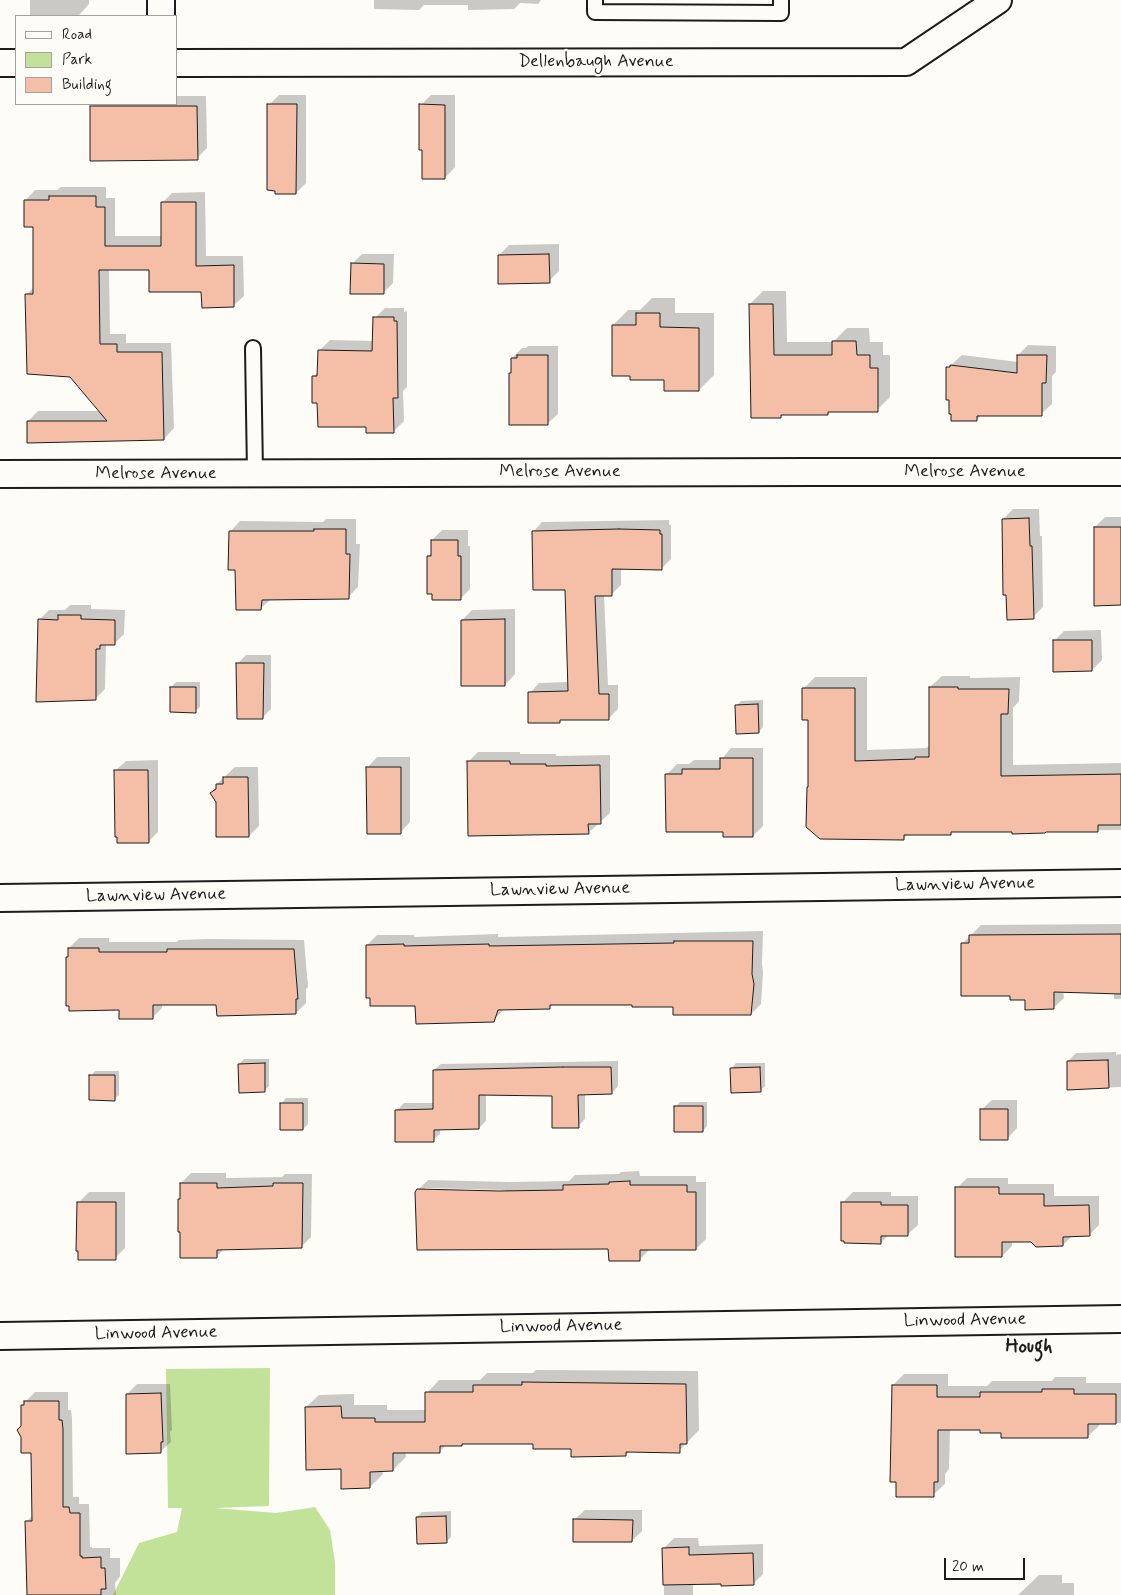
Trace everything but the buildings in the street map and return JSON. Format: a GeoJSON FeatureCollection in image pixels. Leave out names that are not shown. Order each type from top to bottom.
{"type":"FeatureCollection","features":[{"type":"Feature","properties":{"kind":"street"},"geometry":{"type":"LineString","coordinates":[[161,0],[161,15]]}},
{"type":"Feature","properties":{"kind":"street","name":"Dellenbaugh Avenue"},"geometry":{"type":"LineString","coordinates":[[178,62],[906,62],[998,0]]}},
{"type":"Feature","properties":{"kind":"street"},"geometry":{"type":"LineString","coordinates":[[0,62],[15,62]]}},
{"type":"Feature","properties":{"kind":"street","name":"Melrose Avenue"},"geometry":{"type":"LineString","coordinates":[[0,474],[1121,472]]}},
{"type":"Feature","properties":{"kind":"street","name":"Lawnview Avenue"},"geometry":{"type":"LineString","coordinates":[[0,898],[1121,883]]}},
{"type":"Feature","properties":{"kind":"street","name":"Linwood Avenue"},"geometry":{"type":"LineString","coordinates":[[0,1336],[1121,1319]]}},
{"type":"Feature","properties":{"kind":"lane"},"geometry":{"type":"LineString","coordinates":[[595,0],[595,12],[781,13],[781,0]]}},
{"type":"Feature","properties":{"kind":"lane"},"geometry":{"type":"LineString","coordinates":[[254,348],[255,473]]}},
{"type":"Feature","properties":{"kind":"green space"},"geometry":{"type":"Polygon","coordinates":[[[270,1368],[269,1506],[215,1508],[276,1513],[315,1507],[330,1530],[335,1562],[335,1595],[113,1595],[139,1543],[177,1532],[182,1508],[168,1508],[166,1369],[270,1368]]]}},
{"type":"Feature","properties":{"kind":"district","name":"Hough"},"geometry":{"type":"Point","coordinates":[1029,1348]}}]}
